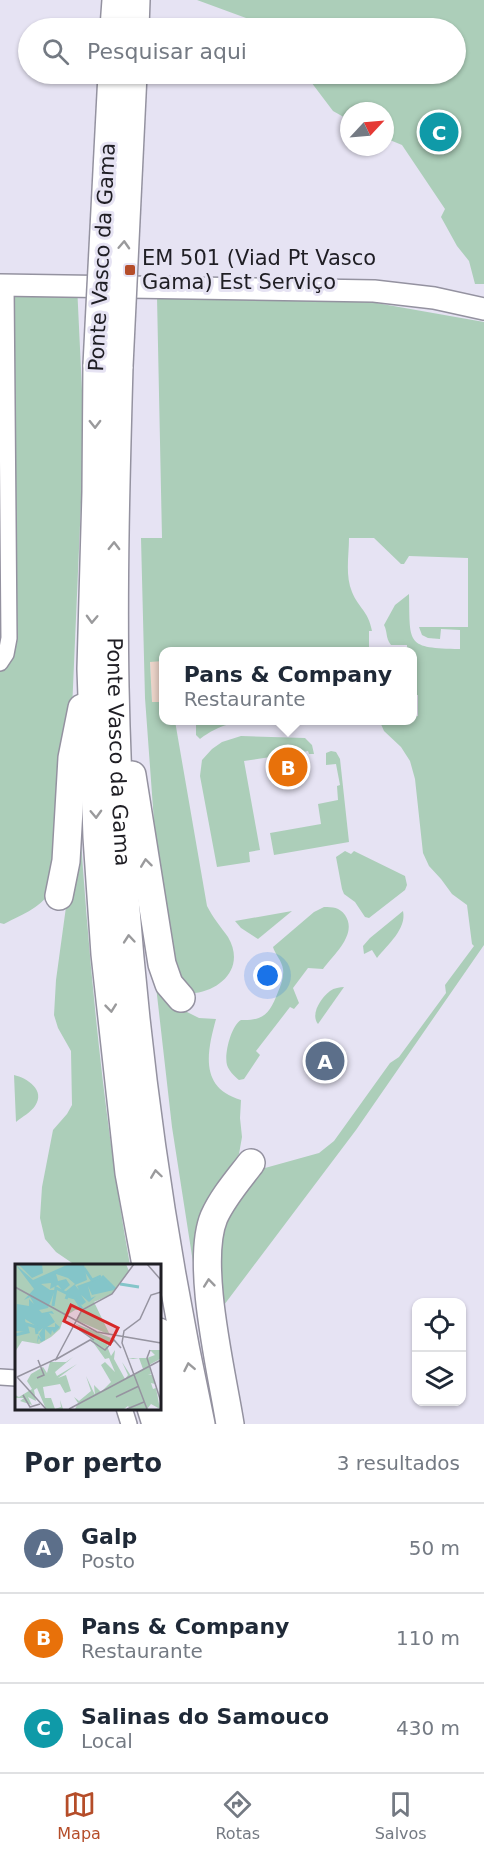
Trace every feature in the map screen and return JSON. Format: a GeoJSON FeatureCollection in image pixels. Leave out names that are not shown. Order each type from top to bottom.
{"type":"FeatureCollection","features":[{"type":"Feature","properties":{"kind":"highway"},"geometry":{"type":"LineString","coordinates":[[115,18],[116,0]]}},
{"type":"Feature","properties":{"kind":"highway"},"geometry":{"type":"LineString","coordinates":[[135,18],[136,0]]}},
{"type":"Feature","properties":{"kind":"highway","name":"Ponte Vasco da Gama"},"geometry":{"type":"LineString","coordinates":[[112,84],[108,366],[115,688],[124,878],[140,1053],[170,1263],[201,1424]]}},
{"type":"Feature","properties":{"kind":"highway","name":"Ponte Vasco da Gama"},"geometry":{"type":"LineString","coordinates":[[132,84],[96,492],[91,669],[97,837],[105,954],[129,1173],[146,1264]]}},
{"type":"Feature","properties":{"kind":"highway"},"geometry":{"type":"LineString","coordinates":[[59,896],[66,861],[72,758],[91,669]]}},
{"type":"Feature","properties":{"kind":"highway"},"geometry":{"type":"LineString","coordinates":[[115,688],[139,813],[162,964],[169,984],[181,998]]}},
{"type":"Feature","properties":{"kind":"highway"},"geometry":{"type":"LineString","coordinates":[[230,1424],[209,1288],[208,1248],[217,1211],[250,1163]]}},
{"type":"Feature","properties":{"kind":"highway"},"geometry":{"type":"LineString","coordinates":[[160,1337],[177,1424]]}},
{"type":"Feature","properties":{"kind":"highway"},"geometry":{"type":"LineString","coordinates":[[152,1409],[156,1424]]}},
{"type":"Feature","properties":{"kind":"main road"},"geometry":{"type":"LineString","coordinates":[[3,285],[374,291],[434,298],[484,309]]}},
{"type":"Feature","properties":{"kind":"street"},"geometry":{"type":"LineString","coordinates":[[0,663],[6,654],[9,638],[3,285]]}},
{"type":"Feature","properties":{"kind":"street"},"geometry":{"type":"LineString","coordinates":[[0,1377],[15,1378]]}},
{"type":"Feature","properties":{"kind":"street"},"geometry":{"type":"LineString","coordinates":[[125,1409],[129,1424]]}},
{"type":"Feature","properties":{"kind":"shaded area"},"geometry":{"type":"Polygon","coordinates":[[[150,661],[159,661],[159,702],[152,703],[150,661]]]}},
{"type":"Feature","properties":{"kind":"green space"},"geometry":{"type":"Polygon","coordinates":[[[197,0],[484,0],[484,284],[475,284],[469,261],[457,246],[441,217],[445,209],[402,145],[394,142],[394,102],[340,102],[340,115],[333,111],[313,84],[466,84],[466,18],[246,18],[197,0]]]}},
{"type":"Feature","properties":{"kind":"green space"},"geometry":{"type":"Polygon","coordinates":[[[6,285],[77,285],[84,433],[72,710],[54,887],[38,905],[4,924],[0,923],[0,663],[6,654],[6,285]]]}},
{"type":"Feature","properties":{"kind":"green space"},"geometry":{"type":"Polygon","coordinates":[[[157,297],[348,298],[484,322],[484,945],[356,1130],[221,1309],[218,1275],[224,1219],[250,1181],[265,1168],[319,1153],[334,1141],[390,1063],[399,1057],[446,993],[445,985],[474,946],[467,905],[452,894],[429,866],[423,853],[415,779],[410,761],[381,725],[417,725],[418,716],[417,647],[391,645],[384,625],[395,605],[409,594],[411,634],[415,640],[420,645],[429,647],[460,649],[460,630],[441,629],[440,639],[422,635],[419,627],[468,627],[468,558],[409,556],[404,564],[401,564],[374,538],[349,538],[350,586],[370,624],[372,631],[369,631],[369,647],[159,647],[159,661],[150,662],[152,702],[159,702],[159,725],[176,725],[207,906],[228,937],[234,957],[228,974],[222,981],[205,991],[195,993],[185,986],[173,967],[156,849],[145,698],[141,538],[162,538],[157,297]]]}},
{"type":"Feature","properties":{"kind":"green space"},"geometry":{"type":"Polygon","coordinates":[[[196,725],[227,725],[200,739],[196,735],[196,725]]]}},
{"type":"Feature","properties":{"kind":"green space"},"geometry":{"type":"Polygon","coordinates":[[[241,736],[305,738],[312,745],[314,754],[309,754],[308,751],[288,755],[288,758],[278,759],[277,756],[244,761],[260,850],[249,852],[250,862],[217,867],[200,776],[202,760],[222,742],[241,736]]]}},
{"type":"Feature","properties":{"kind":"green space"},"geometry":{"type":"Polygon","coordinates":[[[336,752],[340,759],[349,842],[274,855],[270,833],[321,824],[318,804],[338,800],[337,786],[340,785],[336,764],[326,765],[326,753],[336,752]]]}},
{"type":"Feature","properties":{"kind":"green space"},"geometry":{"type":"Polygon","coordinates":[[[79,812],[98,1039],[120,1209],[130,1264],[74,1264],[56,1252],[45,1239],[40,1218],[42,1187],[53,1130],[72,1105],[71,1051],[58,1028],[54,1015],[56,980],[79,812]]]}},
{"type":"Feature","properties":{"kind":"green space"},"geometry":{"type":"Polygon","coordinates":[[[345,851],[351,854],[354,851],[405,876],[407,885],[405,890],[369,918],[365,917],[342,889],[336,857],[345,851]]]}},
{"type":"Feature","properties":{"kind":"green space"},"geometry":{"type":"Polygon","coordinates":[[[324,907],[336,908],[345,915],[349,929],[347,936],[323,969],[308,968],[293,988],[299,1003],[294,1009],[290,1007],[256,1051],[260,1055],[244,1079],[239,1080],[227,1065],[229,1041],[237,1023],[241,1020],[261,1017],[269,1010],[275,999],[283,972],[273,947],[314,912],[324,907]]]}},
{"type":"Feature","properties":{"kind":"green space"},"geometry":{"type":"Polygon","coordinates":[[[292,911],[258,939],[241,928],[235,921],[292,911]]]}},
{"type":"Feature","properties":{"kind":"green space"},"geometry":{"type":"Polygon","coordinates":[[[403,911],[399,930],[377,958],[372,950],[364,954],[363,946],[370,938],[403,911]]]}},
{"type":"Feature","properties":{"kind":"green space"},"geometry":{"type":"Polygon","coordinates":[[[152,951],[177,1007],[199,1018],[216,1019],[209,1056],[212,1078],[227,1094],[241,1100],[242,1137],[239,1154],[227,1175],[201,1314],[172,1127],[152,951]]]}},
{"type":"Feature","properties":{"kind":"green space"},"geometry":{"type":"Polygon","coordinates":[[[344,987],[318,1024],[315,1016],[320,1002],[332,990],[344,987]]]}},
{"type":"Feature","properties":{"kind":"green space"},"geometry":{"type":"Polygon","coordinates":[[[14,1075],[34,1086],[38,1095],[33,1108],[16,1122],[14,1075]]]}},
{"type":"Feature","properties":{"kind":"place","name":"Salinas do Samouco"},"geometry":{"type":"Point","coordinates":[439,132]}},
{"type":"Feature","properties":{"kind":"place","name":"EM 501 (Viad Pt Vasco Gama) Est Serviço"},"geometry":{"type":"Point","coordinates":[130,270]}},
{"type":"Feature","properties":{"kind":"place","name":"Pans & Company"},"geometry":{"type":"Point","coordinates":[288,767]}},
{"type":"Feature","properties":{"kind":"place","name":"Galp"},"geometry":{"type":"Point","coordinates":[325,1061]}}]}
